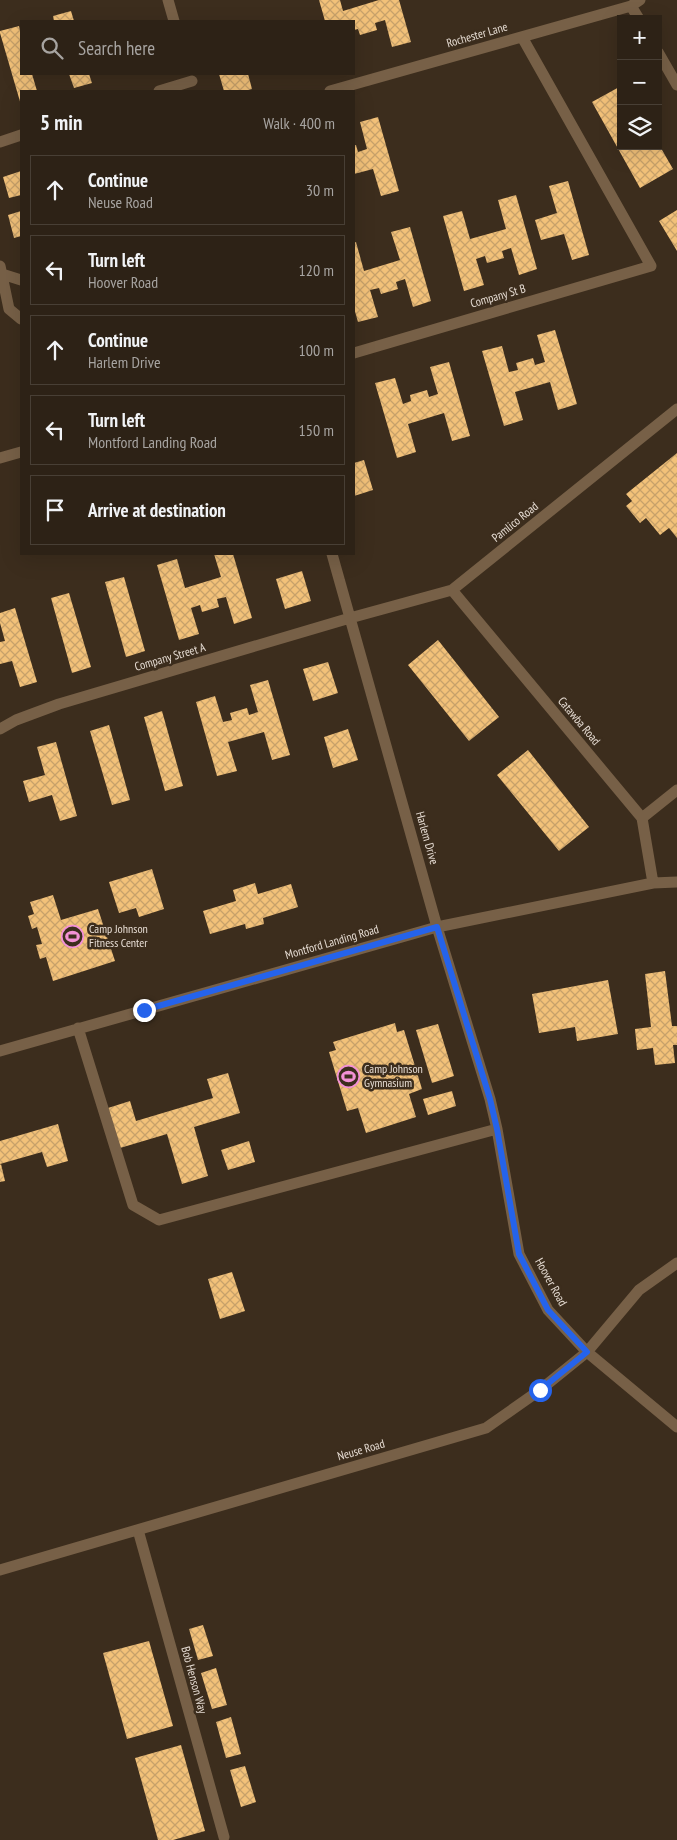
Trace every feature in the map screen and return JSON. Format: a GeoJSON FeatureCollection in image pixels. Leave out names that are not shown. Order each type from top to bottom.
{"type":"FeatureCollection","features":[{"type":"Feature","properties":{"kind":"street"},"geometry":{"type":"LineString","coordinates":[[168,0],[174,20]]}},
{"type":"Feature","properties":{"kind":"street","name":"Rochester Lane"},"geometry":{"type":"LineString","coordinates":[[334,90],[636,3]]}},
{"type":"Feature","properties":{"kind":"street","name":"Company St B"},"geometry":{"type":"LineString","coordinates":[[355,352],[651,266],[522,37]]}},
{"type":"Feature","properties":{"kind":"street"},"geometry":{"type":"LineString","coordinates":[[662,59],[677,84]]}},
{"type":"Feature","properties":{"kind":"street"},"geometry":{"type":"LineString","coordinates":[[163,90],[193,82]]}},
{"type":"Feature","properties":{"kind":"street"},"geometry":{"type":"LineString","coordinates":[[0,142],[20,135]]}},
{"type":"Feature","properties":{"kind":"street"},"geometry":{"type":"LineString","coordinates":[[1,270],[20,280]]}},
{"type":"Feature","properties":{"kind":"street"},"geometry":{"type":"LineString","coordinates":[[1,270],[9,310],[20,318]]}},
{"type":"Feature","properties":{"kind":"street","name":"Pamlico Road"},"geometry":{"type":"LineString","coordinates":[[350,618],[452,590],[677,409]]}},
{"type":"Feature","properties":{"kind":"street"},"geometry":{"type":"LineString","coordinates":[[0,458],[20,452]]}},
{"type":"Feature","properties":{"kind":"street","name":"Harlem Drive"},"geometry":{"type":"LineString","coordinates":[[332,555],[437,927],[490,1099],[497,1129]]}},
{"type":"Feature","properties":{"kind":"street","name":"Catawba Road"},"geometry":{"type":"LineString","coordinates":[[452,590],[642,818]]}},
{"type":"Feature","properties":{"kind":"street","name":"Company Street A"},"geometry":{"type":"LineString","coordinates":[[0,729],[16,720],[59,704],[350,618]]}},
{"type":"Feature","properties":{"kind":"street"},"geometry":{"type":"LineString","coordinates":[[653,883],[642,818],[677,790]]}},
{"type":"Feature","properties":{"kind":"street","name":"Montford Landing Road"},"geometry":{"type":"LineString","coordinates":[[0,1051],[437,927],[653,883],[677,882]]}},
{"type":"Feature","properties":{"kind":"street"},"geometry":{"type":"LineString","coordinates":[[78,1028],[133,1205],[159,1220],[497,1129]]}},
{"type":"Feature","properties":{"kind":"street","name":"Hoover Road"},"geometry":{"type":"LineString","coordinates":[[497,1129],[519,1254],[548,1310],[587,1352],[677,1427]]}},
{"type":"Feature","properties":{"kind":"street","name":"Neuse Road"},"geometry":{"type":"LineString","coordinates":[[0,1570],[486,1428],[540,1390],[587,1352],[638,1290],[677,1263]]}},
{"type":"Feature","properties":{"kind":"street","name":"Bob Henson Way"},"geometry":{"type":"LineString","coordinates":[[138,1530],[224,1838]]}},
{"type":"Feature","properties":{"kind":"building"},"geometry":{"type":"Polygon","coordinates":[[[319,0],[340,0],[343,11],[379,0],[399,0],[411,42],[392,47],[385,20],[375,23],[377,30],[360,35],[358,29],[355,30],[355,20],[325,20],[319,0]]]}},
{"type":"Feature","properties":{"kind":"building"},"geometry":{"type":"Polygon","coordinates":[[[71,11],[74,20],[54,20],[53,16],[71,11]]]}},
{"type":"Feature","properties":{"kind":"building"},"geometry":{"type":"Polygon","coordinates":[[[19,26],[20,75],[32,75],[37,90],[20,90],[20,102],[0,33],[0,31],[19,26]]]}},
{"type":"Feature","properties":{"kind":"building"},"geometry":{"type":"Polygon","coordinates":[[[69,75],[89,75],[92,83],[74,88],[69,75]]]}},
{"type":"Feature","properties":{"kind":"building"},"geometry":{"type":"Polygon","coordinates":[[[219,75],[248,75],[252,89],[224,90],[219,75]]]}},
{"type":"Feature","properties":{"kind":"building"},"geometry":{"type":"Polygon","coordinates":[[[617,88],[617,147],[592,102],[617,88]]]}},
{"type":"Feature","properties":{"kind":"building"},"geometry":{"type":"Polygon","coordinates":[[[378,117],[399,191],[381,196],[373,169],[355,174],[355,145],[358,152],[367,149],[360,122],[378,117]]]}},
{"type":"Feature","properties":{"kind":"building"},"geometry":{"type":"Polygon","coordinates":[[[619,150],[662,150],[673,169],[640,188],[619,150]]]}},
{"type":"Feature","properties":{"kind":"building"},"geometry":{"type":"Polygon","coordinates":[[[20,171],[20,195],[9,198],[3,177],[20,171]]]}},
{"type":"Feature","properties":{"kind":"building"},"geometry":{"type":"Polygon","coordinates":[[[568,181],[589,255],[572,260],[564,234],[541,240],[535,220],[557,213],[549,186],[568,181]]]}},
{"type":"Feature","properties":{"kind":"building"},"geometry":{"type":"Polygon","coordinates":[[[516,195],[537,269],[519,275],[511,248],[502,251],[504,258],[487,263],[485,256],[476,259],[484,285],[464,291],[443,216],[462,211],[470,239],[506,229],[498,200],[516,195]]]}},
{"type":"Feature","properties":{"kind":"building"},"geometry":{"type":"Polygon","coordinates":[[[677,210],[677,251],[659,221],[677,210]]]}},
{"type":"Feature","properties":{"kind":"building"},"geometry":{"type":"Polygon","coordinates":[[[20,211],[20,236],[14,238],[8,215],[20,211]]]}},
{"type":"Feature","properties":{"kind":"building"},"geometry":{"type":"Polygon","coordinates":[[[410,227],[431,301],[413,307],[405,279],[396,282],[398,289],[381,294],[379,288],[370,290],[378,317],[358,322],[355,312],[355,242],[364,271],[400,260],[391,232],[410,227]]]}},
{"type":"Feature","properties":{"kind":"building"},"geometry":{"type":"Polygon","coordinates":[[[555,330],[577,404],[558,410],[550,382],[515,392],[523,420],[504,426],[482,351],[502,346],[509,372],[518,370],[516,363],[533,358],[535,365],[545,362],[537,335],[555,330]]]}},
{"type":"Feature","properties":{"kind":"building"},"geometry":{"type":"Polygon","coordinates":[[[449,362],[470,436],[452,441],[444,413],[408,424],[416,452],[397,458],[375,383],[395,378],[403,404],[411,401],[410,395],[427,390],[429,397],[438,394],[430,367],[449,362]]]}},
{"type":"Feature","properties":{"kind":"building"},"geometry":{"type":"Polygon","coordinates":[[[677,453],[677,538],[669,528],[660,535],[646,518],[640,523],[626,506],[632,501],[626,494],[677,453]]]}},
{"type":"Feature","properties":{"kind":"building"},"geometry":{"type":"Polygon","coordinates":[[[364,460],[373,490],[355,496],[355,463],[364,460]]]}},
{"type":"Feature","properties":{"kind":"building"},"geometry":{"type":"Polygon","coordinates":[[[214,555],[233,555],[252,618],[234,624],[226,597],[217,599],[219,607],[202,612],[200,605],[191,608],[199,634],[179,640],[157,565],[177,559],[185,588],[221,577],[214,555]]]}},
{"type":"Feature","properties":{"kind":"building"},"geometry":{"type":"Polygon","coordinates":[[[302,571],[311,601],[285,609],[276,579],[302,571]]]}},
{"type":"Feature","properties":{"kind":"building"},"geometry":{"type":"Polygon","coordinates":[[[124,577],[145,651],[126,657],[105,582],[124,577]]]}},
{"type":"Feature","properties":{"kind":"building"},"geometry":{"type":"Polygon","coordinates":[[[69,593],[91,667],[72,673],[51,598],[69,593]]]}},
{"type":"Feature","properties":{"kind":"building"},"geometry":{"type":"Polygon","coordinates":[[[15,608],[37,682],[20,687],[12,661],[0,664],[0,642],[5,641],[0,623],[0,613],[15,608]]]}},
{"type":"Feature","properties":{"kind":"building"},"geometry":{"type":"Polygon","coordinates":[[[438,640],[499,717],[469,741],[408,665],[438,640]]]}},
{"type":"Feature","properties":{"kind":"building"},"geometry":{"type":"Polygon","coordinates":[[[328,662],[338,693],[313,701],[303,669],[328,662]]]}},
{"type":"Feature","properties":{"kind":"building"},"geometry":{"type":"Polygon","coordinates":[[[268,680],[290,755],[272,760],[264,732],[228,742],[237,771],[217,776],[196,702],[215,696],[223,722],[232,720],[230,713],[247,708],[249,715],[258,712],[250,685],[268,680]]]}},
{"type":"Feature","properties":{"kind":"building"},"geometry":{"type":"Polygon","coordinates":[[[162,711],[183,786],[165,791],[144,717],[162,711]]]}},
{"type":"Feature","properties":{"kind":"building"},"geometry":{"type":"Polygon","coordinates":[[[109,725],[130,800],[112,805],[90,731],[109,725]]]}},
{"type":"Feature","properties":{"kind":"building"},"geometry":{"type":"Polygon","coordinates":[[[348,729],[358,760],[333,768],[324,737],[348,729]]]}},
{"type":"Feature","properties":{"kind":"building"},"geometry":{"type":"Polygon","coordinates":[[[56,742],[77,816],[60,821],[52,795],[29,802],[23,781],[45,775],[37,747],[56,742]]]}},
{"type":"Feature","properties":{"kind":"building"},"geometry":{"type":"Polygon","coordinates":[[[528,750],[589,827],[559,851],[497,775],[528,750]]]}},
{"type":"Feature","properties":{"kind":"building"},"geometry":{"type":"Polygon","coordinates":[[[152,869],[164,909],[139,917],[136,908],[119,913],[109,882],[152,869]]]}},
{"type":"Feature","properties":{"kind":"building"},"geometry":{"type":"Polygon","coordinates":[[[255,883],[258,894],[291,884],[298,907],[263,918],[264,924],[246,929],[245,924],[210,934],[203,911],[236,901],[233,890],[255,883]]]}},
{"type":"Feature","properties":{"kind":"building","name":"Camp Johnson Fitness Center"},"geometry":{"type":"Polygon","coordinates":[[[53,895],[61,920],[98,909],[115,961],[53,981],[46,957],[40,959],[36,945],[42,944],[37,927],[32,929],[28,916],[34,914],[30,902],[53,895]]]}},
{"type":"Feature","properties":{"kind":"building"},"geometry":{"type":"Polygon","coordinates":[[[665,971],[672,1026],[677,1026],[677,1045],[673,1045],[675,1063],[655,1065],[653,1048],[637,1050],[635,1029],[651,1027],[645,974],[665,971]]]}},
{"type":"Feature","properties":{"kind":"building"},"geometry":{"type":"Polygon","coordinates":[[[608,980],[618,1034],[577,1041],[575,1027],[539,1033],[532,994],[608,980]]]}},
{"type":"Feature","properties":{"kind":"building"},"geometry":{"type":"Polygon","coordinates":[[[395,1023],[397,1032],[404,1030],[422,1089],[409,1094],[416,1117],[366,1133],[358,1108],[347,1111],[329,1052],[336,1050],[333,1042],[395,1023]]]}},
{"type":"Feature","properties":{"kind":"building"},"geometry":{"type":"Polygon","coordinates":[[[438,1024],[454,1076],[432,1083],[416,1030],[438,1024]]]}},
{"type":"Feature","properties":{"kind":"building"},"geometry":{"type":"Polygon","coordinates":[[[228,1073],[240,1113],[194,1127],[208,1176],[182,1184],[167,1134],[120,1148],[108,1108],[130,1101],[136,1121],[213,1098],[207,1079],[228,1073]]]}},
{"type":"Feature","properties":{"kind":"building"},"geometry":{"type":"Polygon","coordinates":[[[452,1091],[456,1106],[428,1115],[423,1099],[452,1091]]]}},
{"type":"Feature","properties":{"kind":"building"},"geometry":{"type":"Polygon","coordinates":[[[58,1124],[68,1161],[47,1167],[42,1152],[0,1164],[0,1141],[58,1124]]]}},
{"type":"Feature","properties":{"kind":"building"},"geometry":{"type":"Polygon","coordinates":[[[249,1141],[255,1162],[228,1170],[221,1150],[249,1141]]]}},
{"type":"Feature","properties":{"kind":"building"},"geometry":{"type":"Polygon","coordinates":[[[0,1165],[5,1181],[0,1182],[0,1165]]]}},
{"type":"Feature","properties":{"kind":"building"},"geometry":{"type":"Polygon","coordinates":[[[232,1272],[245,1311],[220,1319],[208,1279],[232,1272]]]}},
{"type":"Feature","properties":{"kind":"building"},"geometry":{"type":"Polygon","coordinates":[[[203,1625],[213,1656],[198,1660],[189,1629],[203,1625]]]}},
{"type":"Feature","properties":{"kind":"building"},"geometry":{"type":"Polygon","coordinates":[[[149,1641],[173,1726],[127,1739],[103,1653],[149,1641]]]}},
{"type":"Feature","properties":{"kind":"building"},"geometry":{"type":"Polygon","coordinates":[[[216,1668],[227,1705],[212,1709],[201,1673],[216,1668]]]}},
{"type":"Feature","properties":{"kind":"building"},"geometry":{"type":"Polygon","coordinates":[[[231,1717],[241,1754],[226,1758],[216,1722],[231,1717]]]}},
{"type":"Feature","properties":{"kind":"building"},"geometry":{"type":"Polygon","coordinates":[[[181,1745],[205,1831],[173,1840],[158,1840],[135,1758],[181,1745]]]}},
{"type":"Feature","properties":{"kind":"building"},"geometry":{"type":"Polygon","coordinates":[[[245,1766],[256,1802],[241,1807],[230,1770],[245,1766]]]}},
{"type":"Feature","properties":{"kind":"place","name":"Camp Johnson Fitness Center"},"geometry":{"type":"Point","coordinates":[73,936]}},
{"type":"Feature","properties":{"kind":"place","name":"Camp Johnson Gymnasium"},"geometry":{"type":"Point","coordinates":[348,1076]}},
{"type":"Feature","properties":{"kind":"route"},"geometry":{"type":"LineString","coordinates":[[144,1010],[437,927],[490,1099],[519,1254],[548,1310],[587,1352],[540,1390]]}}]}
